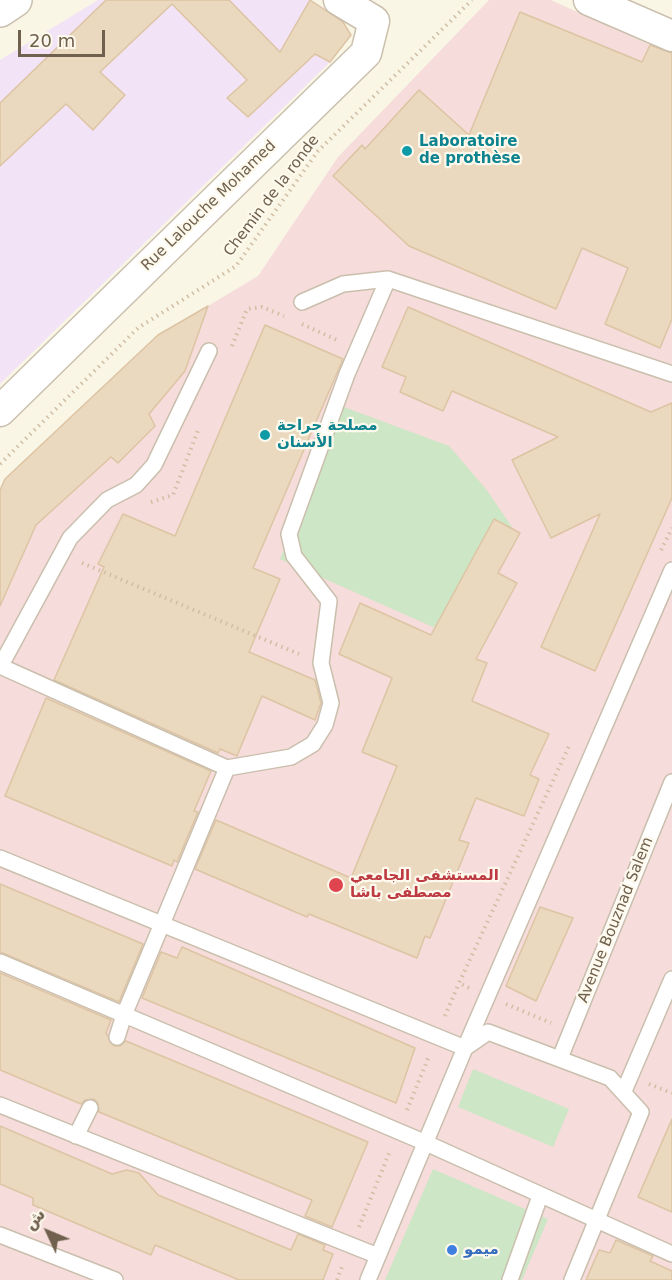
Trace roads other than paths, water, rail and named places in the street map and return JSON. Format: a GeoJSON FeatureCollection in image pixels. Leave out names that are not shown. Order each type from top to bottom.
{"type":"FeatureCollection","features":[{"type":"Feature","properties":{"kind":"street"},"geometry":{"type":"LineString","coordinates":[[0,10],[15,0]]}},
{"type":"Feature","properties":{"kind":"street","name":"Rue Lalouche Mohamed"},"geometry":{"type":"LineString","coordinates":[[0,411],[366,53],[374,21],[339,0]]}},
{"type":"Feature","properties":{"kind":"street"},"geometry":{"type":"LineString","coordinates":[[590,0],[672,36]]}},
{"type":"Feature","properties":{"kind":"lane"},"geometry":{"type":"LineString","coordinates":[[209,351],[154,465],[136,485],[107,500],[70,538],[0,666],[226,768],[291,757],[313,744],[325,726],[331,703],[321,663],[329,601],[294,556],[289,534],[347,374],[388,279]]}},
{"type":"Feature","properties":{"kind":"lane"},"geometry":{"type":"LineString","coordinates":[[302,302],[344,284],[388,279],[672,374]]}},
{"type":"Feature","properties":{"kind":"lane"},"geometry":{"type":"LineString","coordinates":[[368,1280],[465,1048],[672,570]]}},
{"type":"Feature","properties":{"kind":"lane"},"geometry":{"type":"LineString","coordinates":[[117,1037],[226,768]]}},
{"type":"Feature","properties":{"kind":"lane","name":"Avenue Bouznad Salem"},"geometry":{"type":"LineString","coordinates":[[560,1058],[672,782]]}},
{"type":"Feature","properties":{"kind":"lane"},"geometry":{"type":"LineString","coordinates":[[0,858],[465,1048]]}},
{"type":"Feature","properties":{"kind":"lane"},"geometry":{"type":"LineString","coordinates":[[0,962],[426,1143],[672,1254]]}},
{"type":"Feature","properties":{"kind":"lane"},"geometry":{"type":"LineString","coordinates":[[624,1091],[672,979]]}},
{"type":"Feature","properties":{"kind":"lane"},"geometry":{"type":"LineString","coordinates":[[465,1048],[488,1032],[560,1058],[610,1078],[641,1112],[572,1280]]}},
{"type":"Feature","properties":{"kind":"lane"},"geometry":{"type":"LineString","coordinates":[[0,1105],[378,1257]]}},
{"type":"Feature","properties":{"kind":"lane"},"geometry":{"type":"LineString","coordinates":[[76,1136],[90,1108]]}},
{"type":"Feature","properties":{"kind":"lane"},"geometry":{"type":"LineString","coordinates":[[510,1280],[540,1196]]}},
{"type":"Feature","properties":{"kind":"lane"},"geometry":{"type":"LineString","coordinates":[[0,1235],[115,1280]]}},
{"type":"Feature","properties":{"kind":"place","name":"Laboratoire de prothèse"},"geometry":{"type":"Point","coordinates":[407,151]}},
{"type":"Feature","properties":{"kind":"place","name":"مصلحة جراحة الأسنان"},"geometry":{"type":"Point","coordinates":[265,435]}},
{"type":"Feature","properties":{"kind":"place","name":"المستشفى الجامعي مصطفى باشا"},"geometry":{"type":"Point","coordinates":[336,885]}},
{"type":"Feature","properties":{"kind":"place","name":"ميمو"},"geometry":{"type":"Point","coordinates":[452,1250]}}]}
